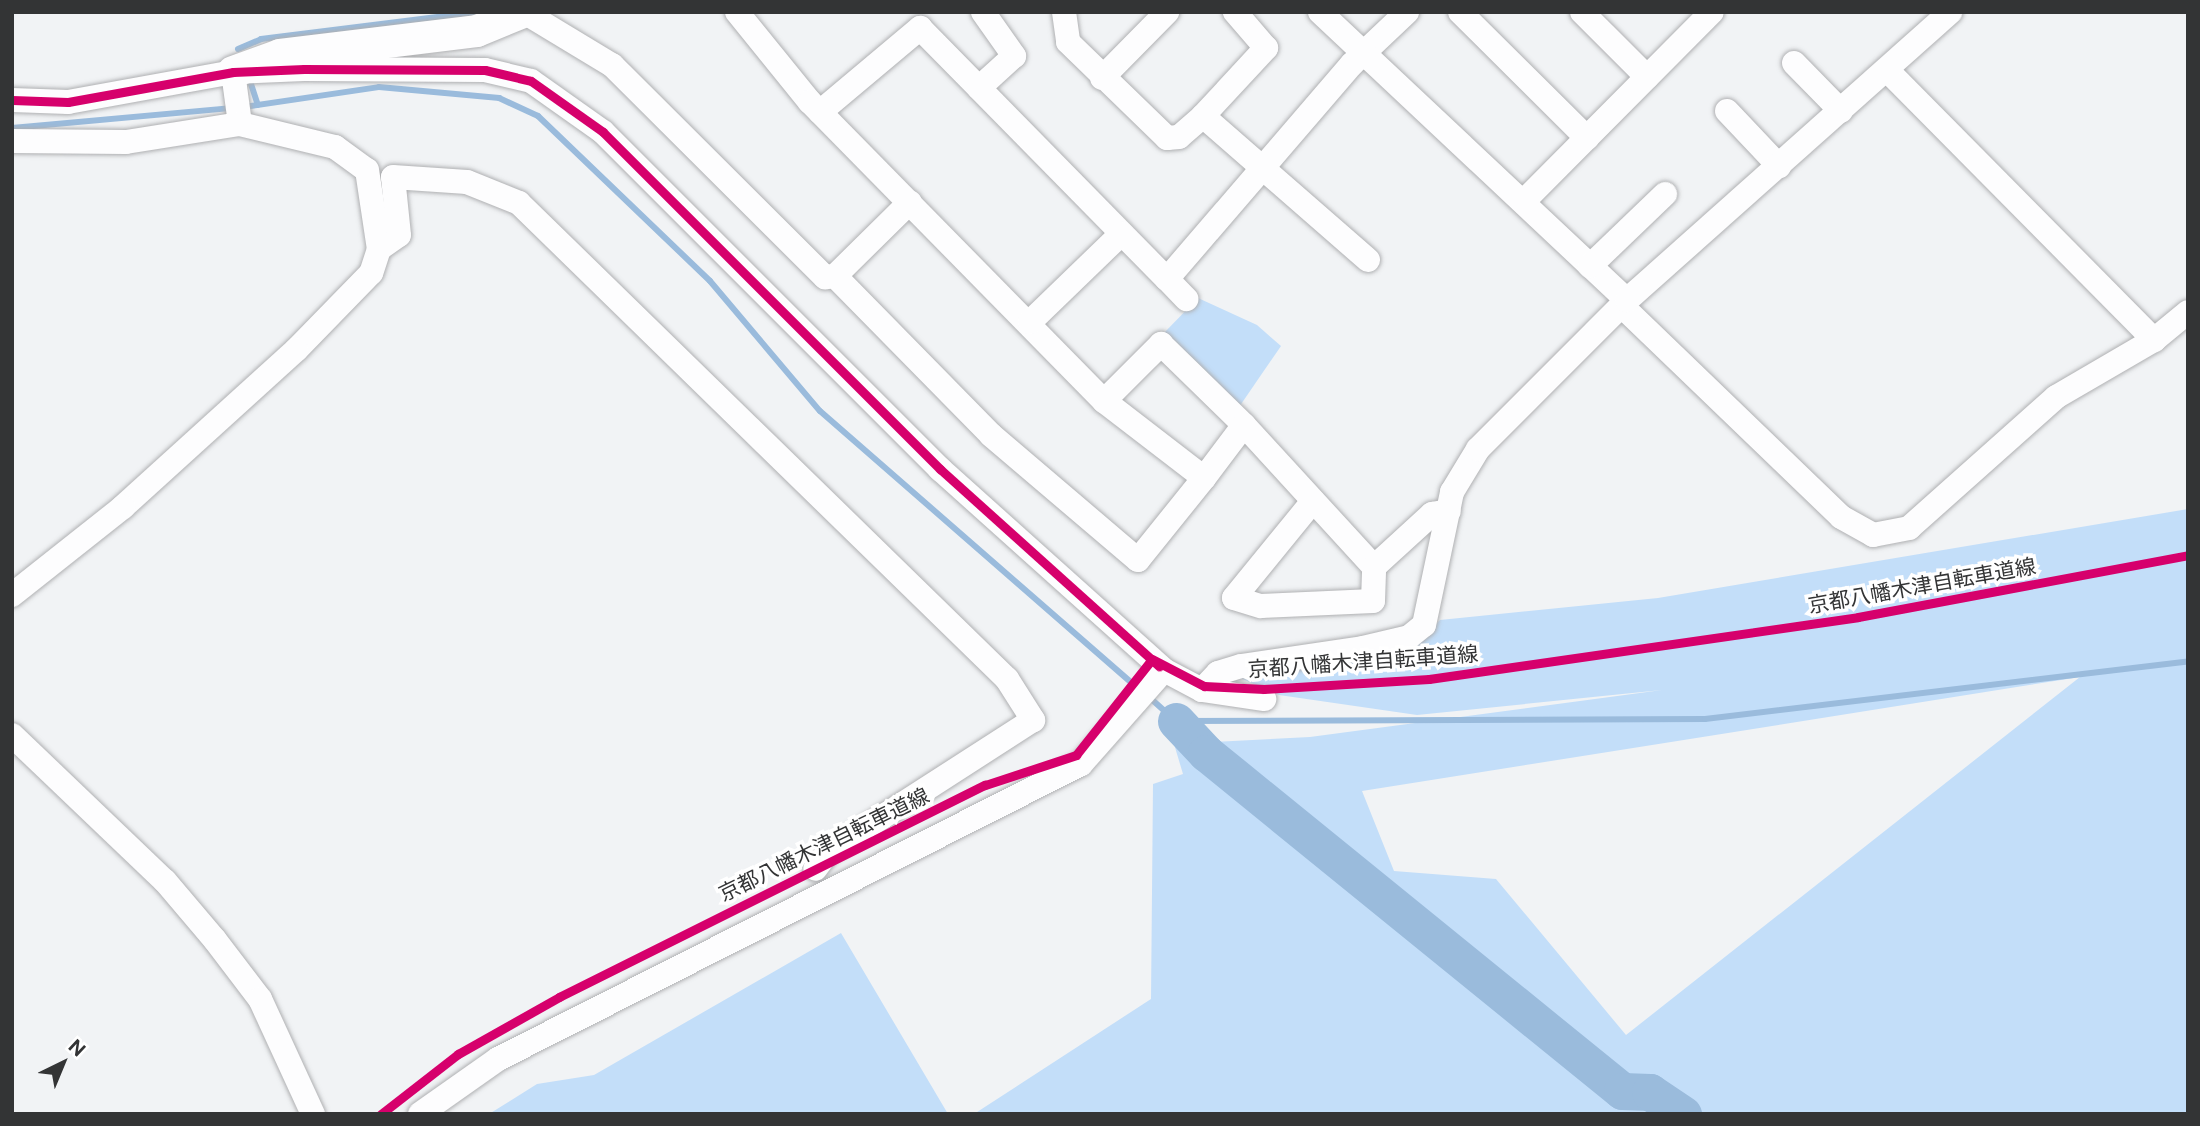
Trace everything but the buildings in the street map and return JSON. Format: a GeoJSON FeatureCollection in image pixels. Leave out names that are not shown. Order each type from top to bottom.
{"type":"FeatureCollection","features":[{"type":"Feature","properties":{"kind":"street"},"geometry":{"type":"LineString","coordinates":[[234,80],[280,55],[477,31],[524,12],[612,65],[825,277],[835,276],[910,202]]}},
{"type":"Feature","properties":{"kind":"street"},"geometry":{"type":"LineString","coordinates":[[737,12],[820,112],[1030,321],[1104,401],[1204,478]]}},
{"type":"Feature","properties":{"kind":"street"},"geometry":{"type":"LineString","coordinates":[[979,88],[1014,56],[983,12]]}},
{"type":"Feature","properties":{"kind":"street"},"geometry":{"type":"LineString","coordinates":[[1064,12],[1068,42],[1102,78],[1167,138],[1179,137],[1203,116],[1266,48],[1236,12]]}},
{"type":"Feature","properties":{"kind":"street"},"geometry":{"type":"LineString","coordinates":[[1102,78],[1167,12]]}},
{"type":"Feature","properties":{"kind":"street"},"geometry":{"type":"LineString","coordinates":[[1320,12],[1525,200],[1624,303],[1841,517],[1873,535],[1909,528],[2056,397],[2154,340],[2188,312]]}},
{"type":"Feature","properties":{"kind":"street"},"geometry":{"type":"LineString","coordinates":[[1167,279],[1261,169],[1365,54],[1407,12]]}},
{"type":"Feature","properties":{"kind":"street"},"geometry":{"type":"LineString","coordinates":[[1460,12],[1587,138]]}},
{"type":"Feature","properties":{"kind":"street"},"geometry":{"type":"LineString","coordinates":[[1582,12],[1647,77]]}},
{"type":"Feature","properties":{"kind":"street"},"geometry":{"type":"LineString","coordinates":[[1525,200],[1712,12]]}},
{"type":"Feature","properties":{"kind":"street"},"geometry":{"type":"LineString","coordinates":[[1202,690],[1218,673],[1241,666],[1409,637],[1424,625],[1433,598],[1452,492],[1478,449],[1624,303],[1950,12]]}},
{"type":"Feature","properties":{"kind":"street"},"geometry":{"type":"LineString","coordinates":[[820,112],[929,20],[979,88],[1186,299]]}},
{"type":"Feature","properties":{"kind":"street"},"geometry":{"type":"LineString","coordinates":[[1794,63],[1841,111]]}},
{"type":"Feature","properties":{"kind":"street"},"geometry":{"type":"LineString","coordinates":[[12,100],[68,102],[234,80],[485,70],[531,81],[569,104],[940,469],[1162,673],[1202,690],[1264,699]]}},
{"type":"Feature","properties":{"kind":"street"},"geometry":{"type":"LineString","coordinates":[[1886,70],[2154,340]]}},
{"type":"Feature","properties":{"kind":"street"},"geometry":{"type":"LineString","coordinates":[[234,80],[239,119]]}},
{"type":"Feature","properties":{"kind":"street"},"geometry":{"type":"LineString","coordinates":[[1727,111],[1779,166]]}},
{"type":"Feature","properties":{"kind":"street"},"geometry":{"type":"LineString","coordinates":[[1203,116],[1368,260]]}},
{"type":"Feature","properties":{"kind":"street"},"geometry":{"type":"LineString","coordinates":[[12,141],[126,142],[239,119],[351,153],[367,170],[379,249],[371,273],[287,358],[123,507],[12,595]]}},
{"type":"Feature","properties":{"kind":"street"},"geometry":{"type":"LineString","coordinates":[[379,249],[400,235],[393,177],[467,182],[519,203],[1007,679],[1033,720],[840,845],[816,869]]}},
{"type":"Feature","properties":{"kind":"street"},"geometry":{"type":"LineString","coordinates":[[1590,266],[1665,194]]}},
{"type":"Feature","properties":{"kind":"street"},"geometry":{"type":"LineString","coordinates":[[1030,321],[1121,234]]}},
{"type":"Feature","properties":{"kind":"street"},"geometry":{"type":"LineString","coordinates":[[835,276],[999,443],[1138,560],[1244,425]]}},
{"type":"Feature","properties":{"kind":"street"},"geometry":{"type":"LineString","coordinates":[[1104,401],[1161,344],[1244,425],[1374,566],[1373,601],[1261,606],[1234,598],[1313,501]]}},
{"type":"Feature","properties":{"kind":"street"},"geometry":{"type":"LineString","coordinates":[[1374,566],[1432,514],[1449,511]]}},
{"type":"Feature","properties":{"kind":"street"},"geometry":{"type":"LineString","coordinates":[[421,1114],[498,1059],[1082,764],[1105,744],[1132,705],[1162,673]]}},
{"type":"Feature","properties":{"kind":"street"},"geometry":{"type":"LineString","coordinates":[[12,734],[165,881],[215,940],[260,999],[313,1114]]}},
{"type":"Feature","properties":{"kind":"shaded area"},"geometry":{"type":"Polygon","coordinates":[[[1198,298],[1257,325],[1281,346],[1237,410],[1162,335],[1198,298]]]}},
{"type":"Feature","properties":{"kind":"shaded area"},"geometry":{"type":"Polygon","coordinates":[[[2188,509],[2188,1114],[974,1114],[1151,999],[1153,784],[1183,774],[1174,744],[1310,737],[1662,690],[1417,715],[1279,695],[1240,678],[1418,642],[1440,620],[1658,598],[2188,509]],[[2080,677],[1362,791],[1394,871],[1496,879],[1626,1035],[2080,677]]]}},
{"type":"Feature","properties":{"kind":"shaded area"},"geometry":{"type":"Polygon","coordinates":[[[841,933],[948,1114],[489,1114],[537,1084],[594,1075],[841,933]]]}},
{"type":"Feature","properties":{"kind":"waterway"},"geometry":{"type":"LineString","coordinates":[[238,49],[261,39],[479,12]]}},
{"type":"Feature","properties":{"kind":"waterway"},"geometry":{"type":"LineString","coordinates":[[251,84],[258,105]]}},
{"type":"Feature","properties":{"kind":"waterway"},"geometry":{"type":"LineString","coordinates":[[244,107],[379,87],[499,98],[538,116],[710,281],[820,411],[1140,690]]}},
{"type":"Feature","properties":{"kind":"waterway"},"geometry":{"type":"LineString","coordinates":[[12,128],[233,108]]}},
{"type":"Feature","properties":{"kind":"waterway"},"geometry":{"type":"LineString","coordinates":[[1149,697],[1176,721],[1705,719],[2188,661]]}},
{"type":"Feature","properties":{"kind":"waterway"},"geometry":{"type":"LineString","coordinates":[[1176,721],[1206,753],[1622,1091],[1650,1092],[1683,1114]]}},
{"type":"Feature","properties":{"kind":"cycle path"},"geometry":{"type":"LineString","coordinates":[[12,100],[68,102],[233,72],[304,69],[485,70],[531,81],[603,132],[940,469],[1159,666]]}},
{"type":"Feature","properties":{"kind":"cycle path","name":"京都八幡木津自転車道線"},"geometry":{"type":"LineString","coordinates":[[381,1114],[458,1054],[559,997],[985,785],[1076,755],[1152,659],[1204,686],[1264,689],[1429,679],[1858,617],[2188,555]]}}]}
